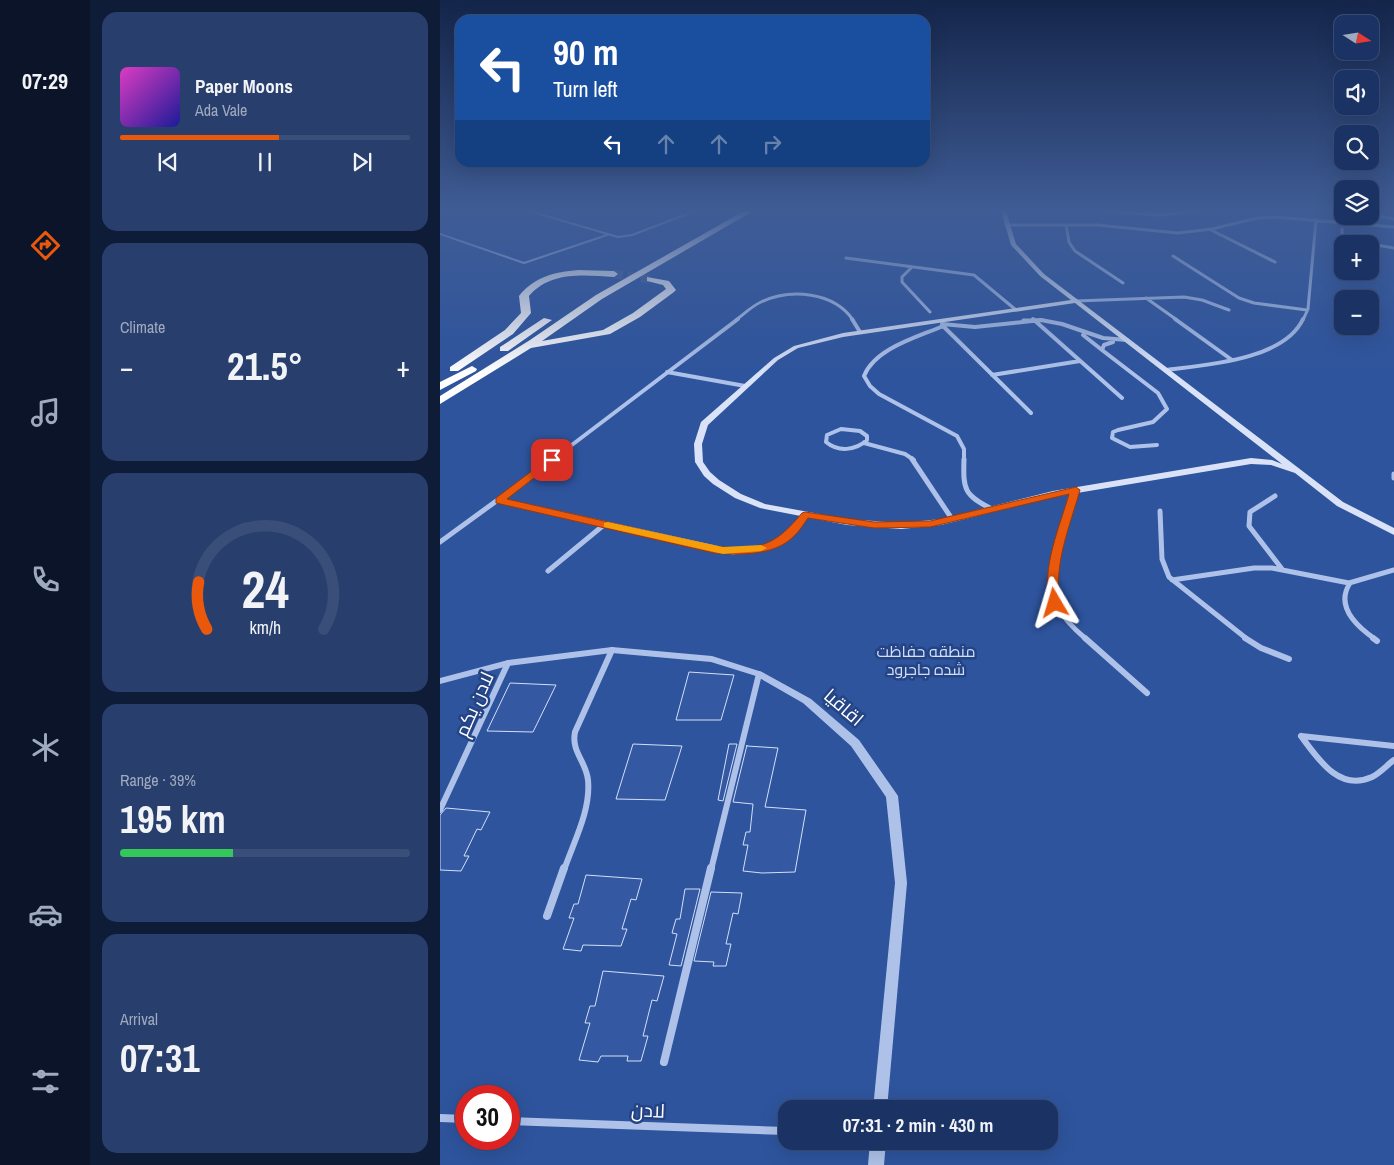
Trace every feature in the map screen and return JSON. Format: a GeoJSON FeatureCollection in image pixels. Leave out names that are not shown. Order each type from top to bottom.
{"type":"FeatureCollection","features":[{"type":"Feature","properties":{"kind":"highway"},"geometry":{"type":"LineString","coordinates":[[440,387],[481,364],[600,286],[636,265]]}},
{"type":"Feature","properties":{"kind":"highway"},"geometry":{"type":"LineString","coordinates":[[440,400],[517,352],[599,297],[654,265]]}},
{"type":"Feature","properties":{"kind":"highway"},"geometry":{"type":"LineString","coordinates":[[440,377],[509,332],[526,313],[524,296],[538,283],[555,276],[576,273],[614,274]]}},
{"type":"Feature","properties":{"kind":"highway"},"geometry":{"type":"LineString","coordinates":[[517,352],[549,342],[597,335],[611,330],[671,290],[666,283],[650,279]]}},
{"type":"Feature","properties":{"kind":"main road"},"geometry":{"type":"LineString","coordinates":[[1032,265],[1124,340],[1166,370],[1340,504],[1394,532]]}},
{"type":"Feature","properties":{"kind":"main road"},"geometry":{"type":"LineString","coordinates":[[1076,301],[941,324],[860,332],[820,339],[789,351],[704,424],[698,444],[699,462],[712,479],[743,499],[772,509],[889,526],[930,524],[1076,490],[1250,461],[1272,463],[1296,471]]}},
{"type":"Feature","properties":{"kind":"main road"},"geometry":{"type":"LineString","coordinates":[[1250,461],[1260,452],[1258,441]]}},
{"type":"Feature","properties":{"kind":"street"},"geometry":{"type":"LineString","coordinates":[[900,265],[978,277],[1016,310]]}},
{"type":"Feature","properties":{"kind":"street"},"geometry":{"type":"LineString","coordinates":[[1097,265],[1124,283]]}},
{"type":"Feature","properties":{"kind":"street"},"geometry":{"type":"LineString","coordinates":[[1187,265],[1238,298],[1307,310]]}},
{"type":"Feature","properties":{"kind":"street"},"geometry":{"type":"LineString","coordinates":[[1166,370],[1232,360],[1260,352],[1277,344],[1303,322],[1307,310],[1311,265]]}},
{"type":"Feature","properties":{"kind":"street"},"geometry":{"type":"LineString","coordinates":[[912,267],[902,277],[902,282],[930,312]]}},
{"type":"Feature","properties":{"kind":"street"},"geometry":{"type":"LineString","coordinates":[[440,542],[499,500],[750,308],[777,296],[809,295],[833,301],[841,306],[860,332]]}},
{"type":"Feature","properties":{"kind":"street"},"geometry":{"type":"LineString","coordinates":[[1146,298],[1232,360]]}},
{"type":"Feature","properties":{"kind":"street"},"geometry":{"type":"LineString","coordinates":[[1076,301],[1194,298],[1230,310]]}},
{"type":"Feature","properties":{"kind":"street"},"geometry":{"type":"LineString","coordinates":[[992,509],[970,496],[965,489],[963,448],[960,439],[943,427],[878,392],[868,384],[864,376],[868,364],[878,356],[941,324],[979,327],[1032,319],[1054,322],[1095,337],[1124,340]]}},
{"type":"Feature","properties":{"kind":"street"},"geometry":{"type":"LineString","coordinates":[[1032,319],[1122,398]]}},
{"type":"Feature","properties":{"kind":"street"},"geometry":{"type":"LineString","coordinates":[[941,324],[1031,414]]}},
{"type":"Feature","properties":{"kind":"street"},"geometry":{"type":"LineString","coordinates":[[1076,331],[1158,393],[1165,402],[1167,409],[1153,422],[1118,430],[1113,432],[1112,438],[1130,448],[1157,445]]}},
{"type":"Feature","properties":{"kind":"street"},"geometry":{"type":"LineString","coordinates":[[1102,350],[1107,343],[1124,340]]}},
{"type":"Feature","properties":{"kind":"street"},"geometry":{"type":"LineString","coordinates":[[992,375],[1080,361]]}},
{"type":"Feature","properties":{"kind":"street"},"geometry":{"type":"LineString","coordinates":[[667,372],[746,386]]}},
{"type":"Feature","properties":{"kind":"street"},"geometry":{"type":"LineString","coordinates":[[864,443],[867,436],[854,429],[835,430],[825,438],[828,444],[839,448],[853,448],[864,443],[905,454],[913,459],[952,519]]}},
{"type":"Feature","properties":{"kind":"street"},"geometry":{"type":"LineString","coordinates":[[1076,490],[1054,566],[1052,589],[1055,603],[1071,626],[1147,693]]}},
{"type":"Feature","properties":{"kind":"street"},"geometry":{"type":"LineString","coordinates":[[1275,496],[1250,512],[1249,526],[1282,569]]}},
{"type":"Feature","properties":{"kind":"street"},"geometry":{"type":"LineString","coordinates":[[499,500],[714,549],[742,551],[768,547],[784,540],[805,515]]}},
{"type":"Feature","properties":{"kind":"street"},"geometry":{"type":"LineString","coordinates":[[1160,511],[1164,567],[1172,580],[1235,632],[1261,648],[1289,659]]}},
{"type":"Feature","properties":{"kind":"street"},"geometry":{"type":"LineString","coordinates":[[548,572],[605,524]]}},
{"type":"Feature","properties":{"kind":"street"},"geometry":{"type":"LineString","coordinates":[[1172,580],[1254,568],[1282,569],[1350,583],[1394,570]]}},
{"type":"Feature","properties":{"kind":"street"},"geometry":{"type":"LineString","coordinates":[[1350,583],[1342,596],[1349,616],[1363,632],[1376,640]]}},
{"type":"Feature","properties":{"kind":"street"},"geometry":{"type":"LineString","coordinates":[[547,916],[589,799],[588,777],[573,743],[575,732],[612,650]]}},
{"type":"Feature","properties":{"kind":"street","name":"اقاقیا"},"geometry":{"type":"LineString","coordinates":[[440,680],[508,663],[612,650],[712,660],[759,674],[807,701],[854,743],[892,796],[901,883],[881,1100]]}},
{"type":"Feature","properties":{"kind":"street","name":"لادن یکم"},"geometry":{"type":"LineString","coordinates":[[440,810],[508,663]]}},
{"type":"Feature","properties":{"kind":"street"},"geometry":{"type":"LineString","coordinates":[[664,1062],[759,674]]}},
{"type":"Feature","properties":{"kind":"street"},"geometry":{"type":"LineString","coordinates":[[1394,746],[1301,736],[1332,774],[1347,780],[1362,781],[1373,777],[1394,760]]}},
{"type":"Feature","properties":{"kind":"street"},"geometry":{"type":"LineString","coordinates":[[440,1118],[455,1119]]}},
{"type":"Feature","properties":{"kind":"street","name":"لادن"},"geometry":{"type":"LineString","coordinates":[[520,1120],[778,1131]]}},
{"type":"Feature","properties":{"kind":"street"},"geometry":{"type":"LineString","coordinates":[[876,1165],[877,1150]]}},
{"type":"Feature","properties":{"kind":"green space","name":"منطقه حفاظت شده جاجرود"},"geometry":{"type":"Polygon","coordinates":[[[440,265],[1334,265],[1334,280],[1379,280],[1379,265],[1394,265],[1394,1165],[440,1165],[440,265]]]}},
{"type":"Feature","properties":{"kind":"building"},"geometry":{"type":"Polygon","coordinates":[[[689,672],[734,675],[721,720],[676,720],[689,672]]]}},
{"type":"Feature","properties":{"kind":"building"},"geometry":{"type":"Polygon","coordinates":[[[510,683],[556,685],[533,732],[487,731],[510,683]]]}},
{"type":"Feature","properties":{"kind":"building"},"geometry":{"type":"Polygon","coordinates":[[[633,744],[682,746],[665,800],[616,799],[633,744]]]}},
{"type":"Feature","properties":{"kind":"building"},"geometry":{"type":"Polygon","coordinates":[[[729,744],[737,744],[723,801],[718,800],[729,744]]]}},
{"type":"Feature","properties":{"kind":"building"},"geometry":{"type":"Polygon","coordinates":[[[747,745],[778,748],[765,807],[806,810],[795,872],[762,873],[743,871],[748,845],[743,845],[746,832],[750,832],[753,804],[733,802],[747,745]]]}},
{"type":"Feature","properties":{"kind":"building"},"geometry":{"type":"Polygon","coordinates":[[[446,808],[490,812],[481,830],[477,829],[464,856],[469,856],[461,871],[440,870],[440,815],[446,808]]]}},
{"type":"Feature","properties":{"kind":"building"},"geometry":{"type":"Polygon","coordinates":[[[586,875],[642,879],[636,900],[631,899],[622,929],[627,929],[621,946],[583,945],[581,951],[563,949],[574,918],[569,918],[574,904],[578,904],[586,875]]]}},
{"type":"Feature","properties":{"kind":"building"},"geometry":{"type":"Polygon","coordinates":[[[685,889],[700,889],[681,966],[669,965],[677,934],[672,933],[676,919],[680,919],[685,889]]]}},
{"type":"Feature","properties":{"kind":"building"},"geometry":{"type":"Polygon","coordinates":[[[711,892],[742,893],[738,914],[733,913],[726,944],[731,944],[726,966],[713,966],[714,962],[694,961],[711,892]]]}},
{"type":"Feature","properties":{"kind":"building"},"geometry":{"type":"Polygon","coordinates":[[[603,971],[664,976],[657,1001],[652,1000],[643,1036],[648,1036],[641,1061],[627,1061],[628,1056],[601,1056],[598,1062],[579,1060],[590,1023],[585,1023],[590,1006],[595,1006],[603,971]]]}},
{"type":"Feature","properties":{"kind":"tunnel"},"geometry":{"type":"LineString","coordinates":[[614,274],[650,279]]}},
{"type":"Feature","properties":{"kind":"slow traffic"},"geometry":{"type":"LineString","coordinates":[[608,525],[723,551],[733,552],[761,548]]}},
{"type":"Feature","properties":{"kind":"route"},"geometry":{"type":"LineString","coordinates":[[552,460],[499,500],[733,552],[768,547],[784,540],[805,515],[874,525],[930,524],[1043,496],[1076,490],[1052,576],[1055,603]]}}]}
